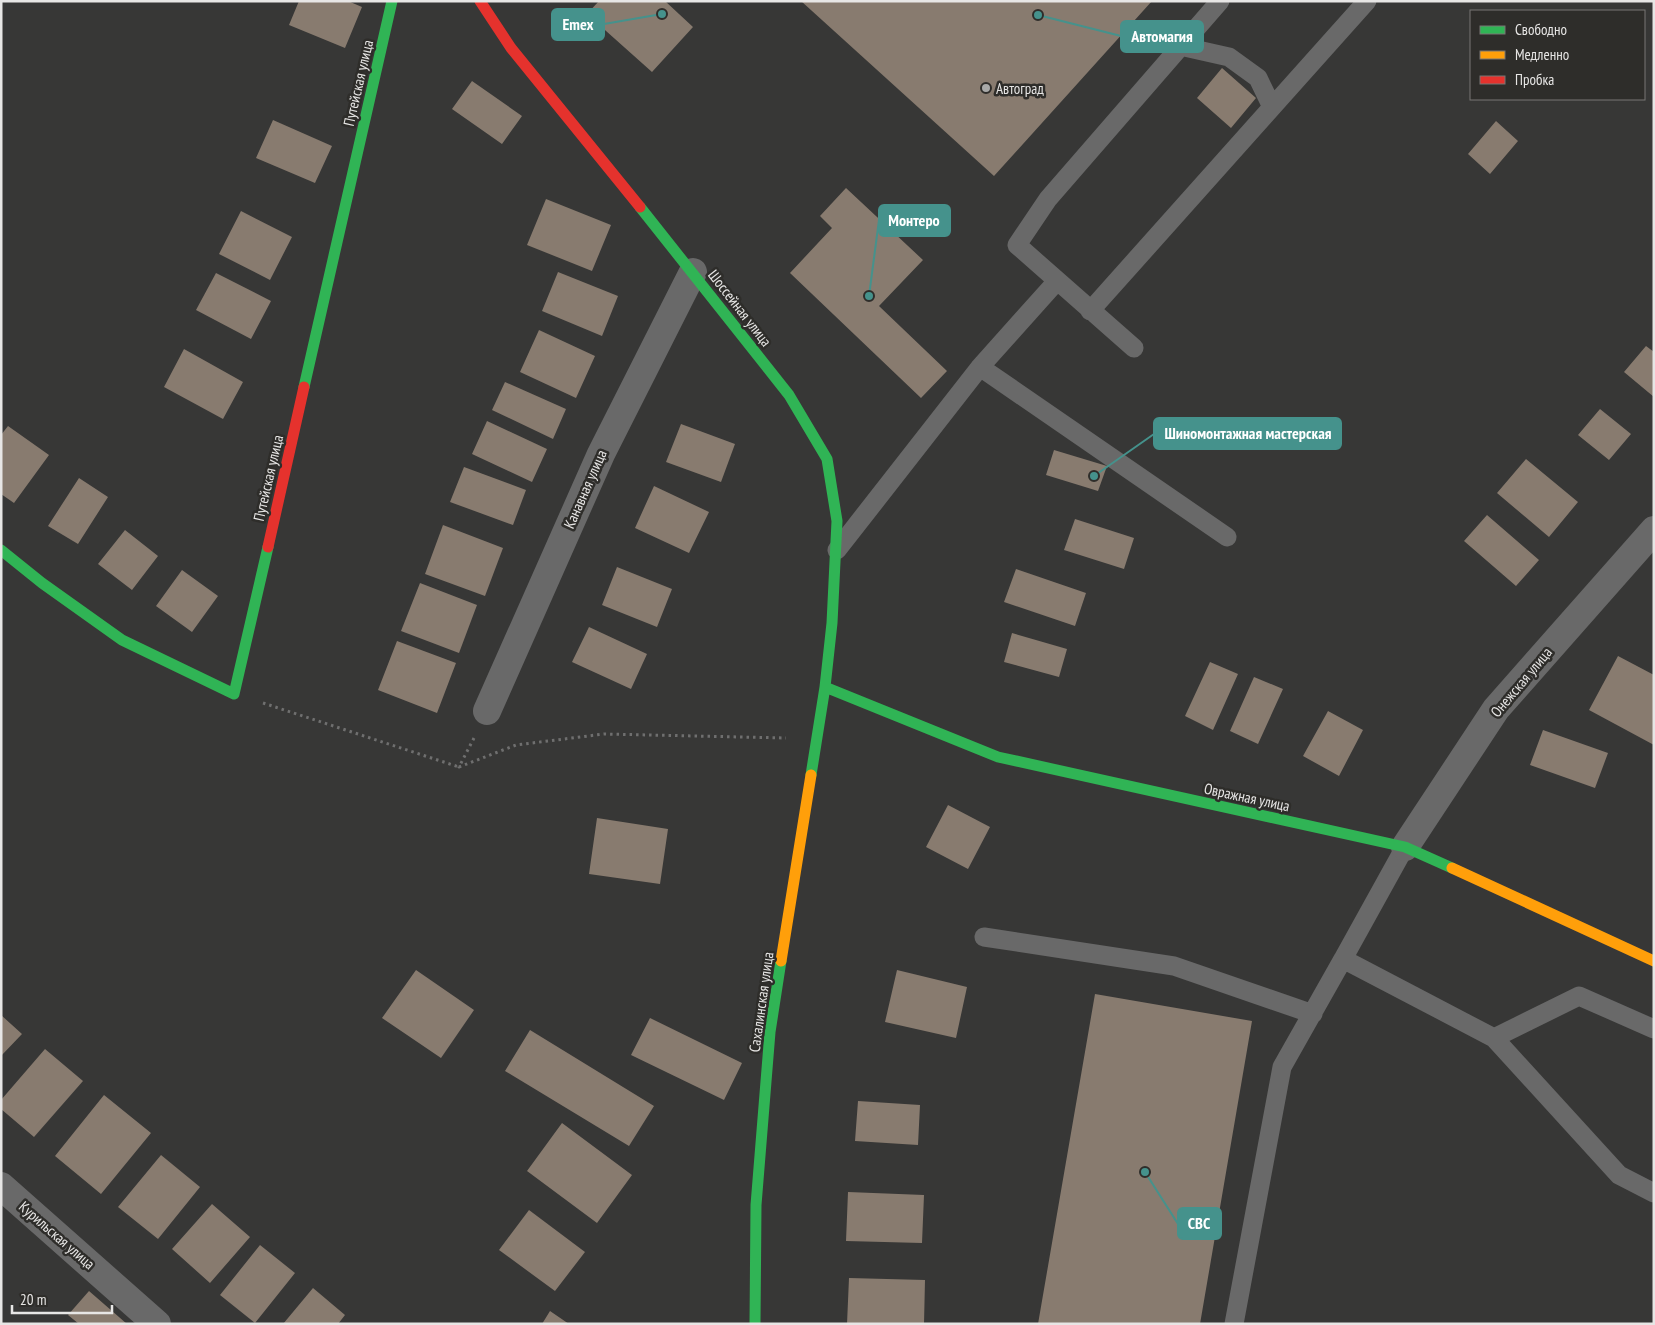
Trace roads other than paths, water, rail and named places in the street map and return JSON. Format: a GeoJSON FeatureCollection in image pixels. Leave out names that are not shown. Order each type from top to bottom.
{"type":"FeatureCollection","features":[{"type":"Feature","properties":{"kind":"street","name":"Путейская улица"},"geometry":{"type":"LineString","coordinates":[[1,550],[122,640],[234,694],[392,1]]}},
{"type":"Feature","properties":{"kind":"street","name":"Шоссейная улица"},"geometry":{"type":"LineString","coordinates":[[480,1],[511,48],[693,272],[789,395],[827,459],[837,521],[837,550],[825,686]]}},
{"type":"Feature","properties":{"kind":"street","name":"Канавная улица"},"geometry":{"type":"LineString","coordinates":[[487,711],[601,454],[693,272]]}},
{"type":"Feature","properties":{"kind":"street","name":"Онежская улица"},"geometry":{"type":"LineString","coordinates":[[1405,846],[1496,709],[1654,530]]}},
{"type":"Feature","properties":{"kind":"street","name":"Овражная улица"},"geometry":{"type":"LineString","coordinates":[[825,686],[998,757],[1405,846],[1654,961]]}},
{"type":"Feature","properties":{"kind":"street","name":"Сахалинская улица"},"geometry":{"type":"LineString","coordinates":[[755,1324],[756,1205],[770,1032],[815,739],[825,686]]}},
{"type":"Feature","properties":{"kind":"street","name":"Курильская улица"},"geometry":{"type":"LineString","coordinates":[[1,1186],[157,1324]]}},
{"type":"Feature","properties":{"kind":"lane"},"geometry":{"type":"LineString","coordinates":[[1134,348],[1017,245],[1048,200],[1220,1]]}},
{"type":"Feature","properties":{"kind":"lane"},"geometry":{"type":"LineString","coordinates":[[1090,311],[1367,1]]}},
{"type":"Feature","properties":{"kind":"lane"},"geometry":{"type":"LineString","coordinates":[[1180,46],[1229,57],[1258,78],[1272,107]]}},
{"type":"Feature","properties":{"kind":"lane"},"geometry":{"type":"LineString","coordinates":[[837,550],[980,367],[1058,281]]}},
{"type":"Feature","properties":{"kind":"lane"},"geometry":{"type":"LineString","coordinates":[[980,367],[1227,537]]}},
{"type":"Feature","properties":{"kind":"lane"},"geometry":{"type":"LineString","coordinates":[[1234,1324],[1282,1067],[1405,846]]}},
{"type":"Feature","properties":{"kind":"lane"},"geometry":{"type":"LineString","coordinates":[[984,937],[1174,966],[1313,1014]]}},
{"type":"Feature","properties":{"kind":"lane"},"geometry":{"type":"LineString","coordinates":[[1343,959],[1494,1038],[1619,1175],[1654,1194]]}},
{"type":"Feature","properties":{"kind":"lane"},"geometry":{"type":"LineString","coordinates":[[1494,1038],[1579,996],[1654,1029]]}},
{"type":"Feature","properties":{"kind":"place","name":"Emex"},"geometry":{"type":"Point","coordinates":[662,14]}},
{"type":"Feature","properties":{"kind":"place","name":"Автомагия"},"geometry":{"type":"Point","coordinates":[1038,15]}},
{"type":"Feature","properties":{"kind":"place","name":"Автоград"},"geometry":{"type":"Point","coordinates":[986,88]}},
{"type":"Feature","properties":{"kind":"place","name":"Монтеро"},"geometry":{"type":"Point","coordinates":[869,296]}},
{"type":"Feature","properties":{"kind":"place","name":"Шиномонтажная мастерская"},"geometry":{"type":"Point","coordinates":[1094,476]}},
{"type":"Feature","properties":{"kind":"place","name":"СВС"},"geometry":{"type":"Point","coordinates":[1145,1172]}}]}
